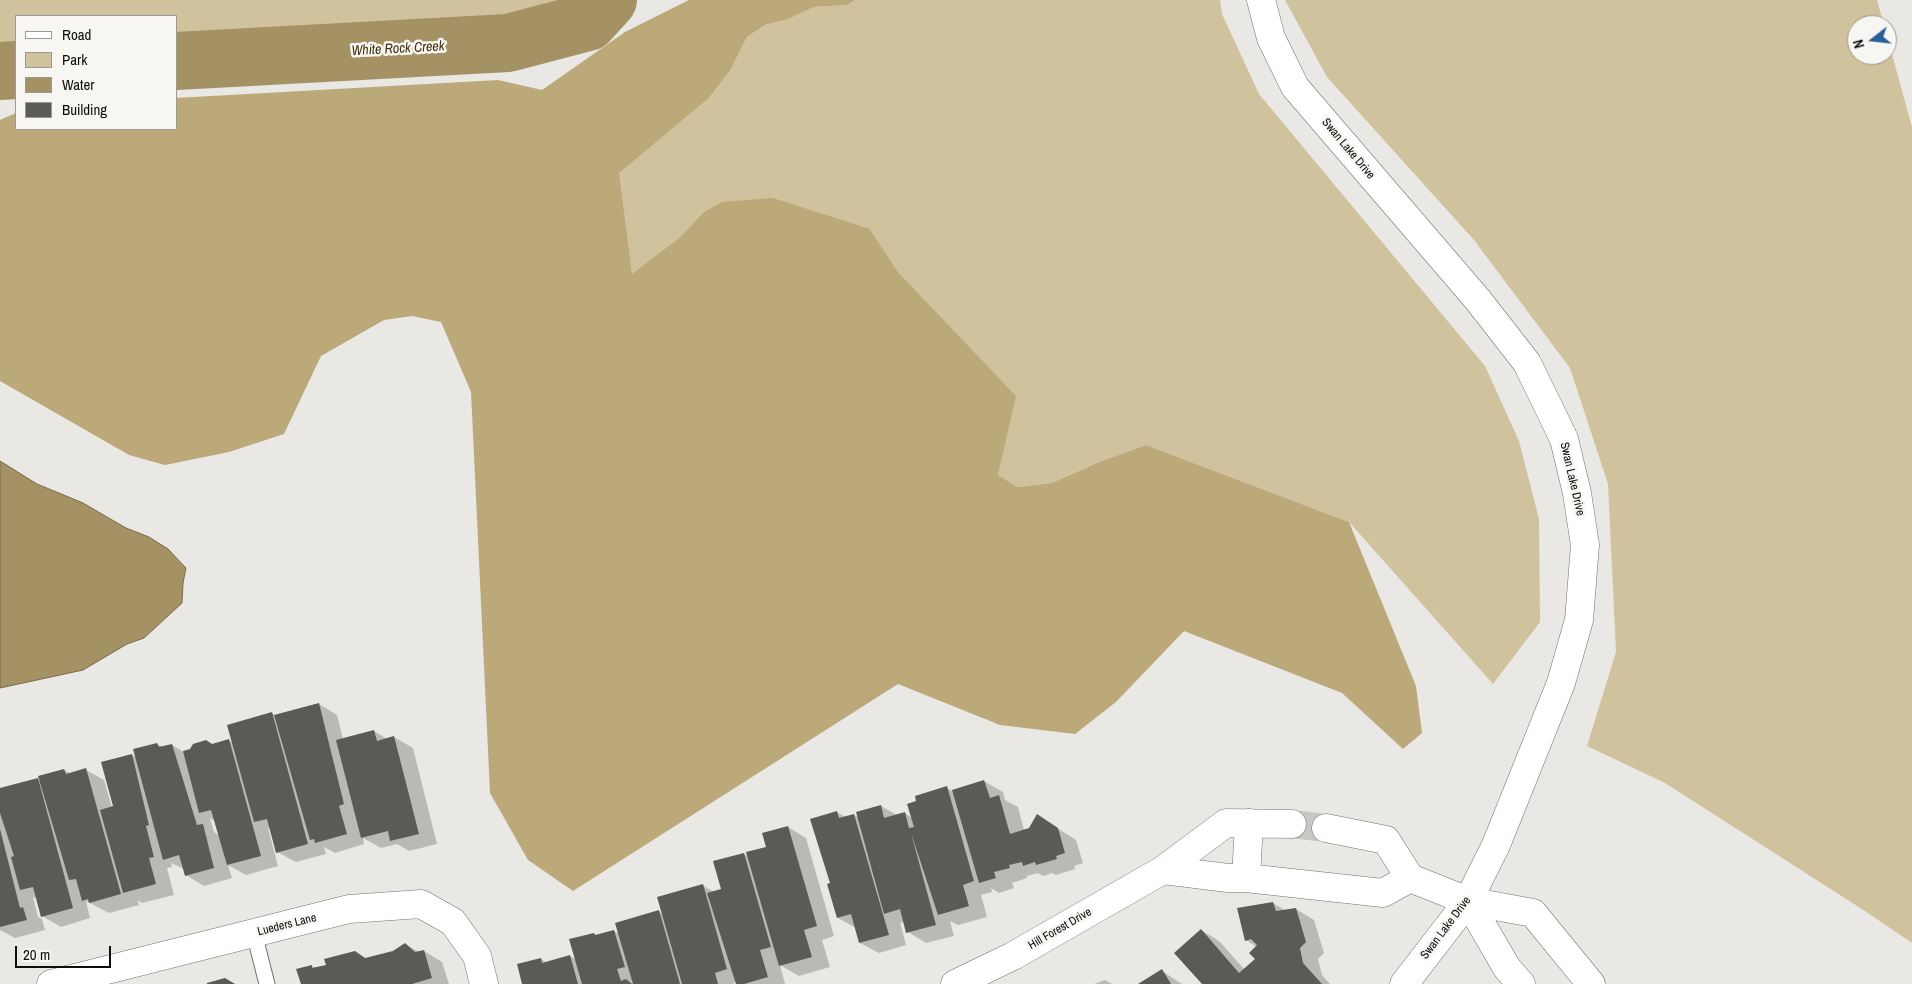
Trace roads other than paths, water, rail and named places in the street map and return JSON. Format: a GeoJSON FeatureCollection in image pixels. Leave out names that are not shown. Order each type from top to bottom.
{"type":"FeatureCollection","features":[{"type":"Feature","properties":{"kind":"street","name":"Swan Lake Drive"},"geometry":{"type":"LineString","coordinates":[[1261,0],[1271,38],[1295,87],[1478,300],[1527,363],[1564,439],[1577,493],[1585,545],[1579,620],[1561,683],[1496,845],[1468,901],[1404,984]]}},
{"type":"Feature","properties":{"kind":"street","name":"Hill Forest Drive"},"geometry":{"type":"LineString","coordinates":[[956,984],[1013,956],[1163,870],[1226,823],[1292,824]]}},
{"type":"Feature","properties":{"kind":"street"},"geometry":{"type":"LineString","coordinates":[[1246,878],[1249,823]]}},
{"type":"Feature","properties":{"kind":"street"},"geometry":{"type":"LineString","coordinates":[[1326,828],[1386,840],[1410,878],[1468,901],[1533,914],[1591,984]]}},
{"type":"Feature","properties":{"kind":"street"},"geometry":{"type":"LineString","coordinates":[[1163,870],[1383,893],[1410,878]]}},
{"type":"Feature","properties":{"kind":"street"},"geometry":{"type":"LineString","coordinates":[[1468,901],[1507,968],[1521,984]]}},
{"type":"Feature","properties":{"kind":"street","name":"Lueders Lane"},"geometry":{"type":"LineString","coordinates":[[51,984],[349,910],[421,904],[453,922],[477,956],[484,984]]}},
{"type":"Feature","properties":{"kind":"lane"},"geometry":{"type":"LineString","coordinates":[[254,933],[267,984]]}},
{"type":"Feature","properties":{"kind":"water"},"geometry":{"type":"Polygon","coordinates":[[[0,461],[37,484],[83,503],[126,528],[149,537],[168,549],[186,568],[182,603],[144,638],[127,644],[83,670],[0,688],[0,461]]]}},
{"type":"Feature","properties":{"kind":"waterway","name":"White Rock Creek"},"geometry":{"type":"LineString","coordinates":[[178,61],[508,43],[588,22],[608,0]]}},
{"type":"Feature","properties":{"kind":"waterway","name":"White Rock Creek"},"geometry":{"type":"LineString","coordinates":[[0,71],[15,70]]}},
{"type":"Feature","properties":{"kind":"tunnel"},"geometry":{"type":"LineString","coordinates":[[1292,824],[1326,828]]}}]}
